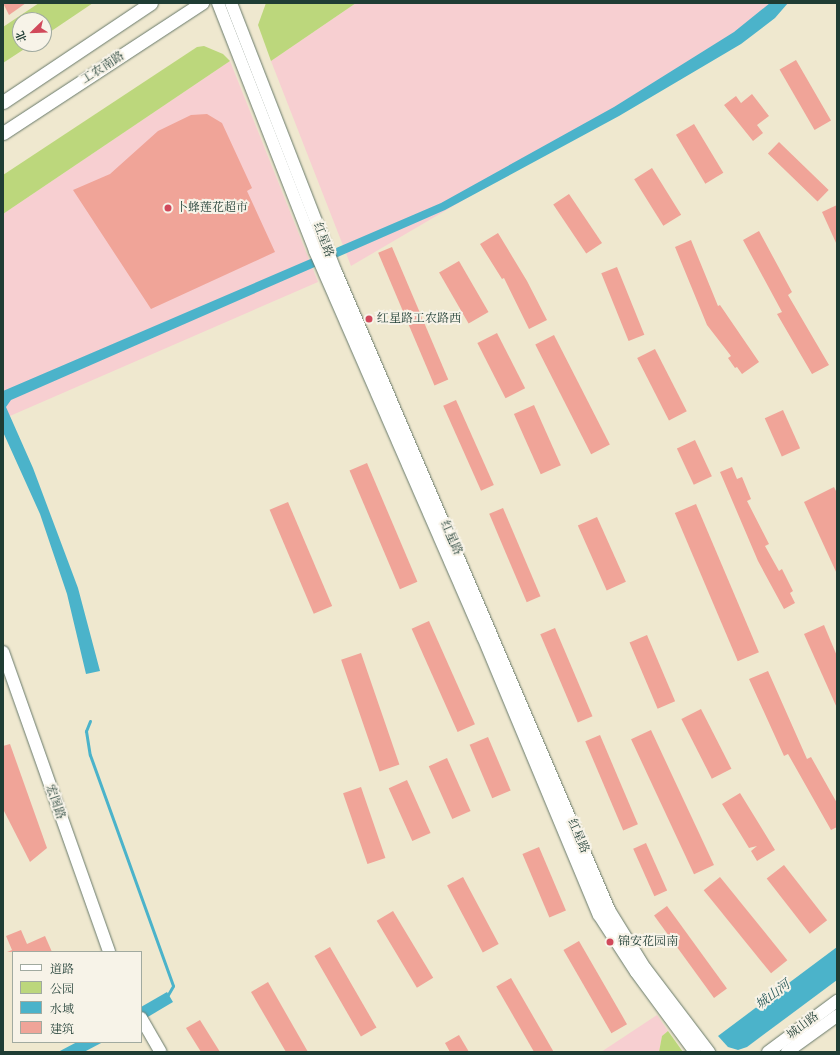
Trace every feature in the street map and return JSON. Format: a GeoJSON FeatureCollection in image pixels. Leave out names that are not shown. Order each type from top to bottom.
{"type":"FeatureCollection","features":[{"type":"Feature","properties":{"kind":"main road"},"geometry":{"type":"LineString","coordinates":[[3,102],[151,3]]}},
{"type":"Feature","properties":{"kind":"main road","name":"工农南路"},"geometry":{"type":"LineString","coordinates":[[3,133],[202,3]]}},
{"type":"Feature","properties":{"kind":"main road","name":"红星路"},"geometry":{"type":"LineString","coordinates":[[218,3],[599,915],[636,972],[695,1052]]}},
{"type":"Feature","properties":{"kind":"main road","name":"红星路"},"geometry":{"type":"LineString","coordinates":[[231,3],[321,249]]}},
{"type":"Feature","properties":{"kind":"main road","name":"红星路"},"geometry":{"type":"LineString","coordinates":[[331,273],[609,910],[645,968],[709,1052]]}},
{"type":"Feature","properties":{"kind":"main road","name":"宏图路"},"geometry":{"type":"LineString","coordinates":[[3,652],[109,951]]}},
{"type":"Feature","properties":{"kind":"main road","name":"城山路"},"geometry":{"type":"LineString","coordinates":[[768,1052],[837,1001]]}},
{"type":"Feature","properties":{"kind":"main road","name":"城山路"},"geometry":{"type":"LineString","coordinates":[[787,1052],[837,1016]]}},
{"type":"Feature","properties":{"kind":"main road"},"geometry":{"type":"LineString","coordinates":[[143,1021],[161,1052]]}},
{"type":"Feature","properties":{"kind":"shaded area"},"geometry":{"type":"Polygon","coordinates":[[[356,3],[790,3],[595,123],[351,266],[271,61],[356,3]]]}},
{"type":"Feature","properties":{"kind":"shaded area"},"geometry":{"type":"Polygon","coordinates":[[[230,61],[318,282],[3,419],[3,214],[230,61]]]}},
{"type":"Feature","properties":{"kind":"shaded area"},"geometry":{"type":"Polygon","coordinates":[[[657,1015],[668,1031],[662,1036],[659,1052],[601,1052],[657,1015]]]}},
{"type":"Feature","properties":{"kind":"green space"},"geometry":{"type":"Polygon","coordinates":[[[39,3],[93,3],[52,31],[52,12],[26,12],[39,3]]]}},
{"type":"Feature","properties":{"kind":"green space"},"geometry":{"type":"Polygon","coordinates":[[[266,3],[356,3],[271,61],[258,25],[266,3]]]}},
{"type":"Feature","properties":{"kind":"green space"},"geometry":{"type":"Polygon","coordinates":[[[12,21],[12,52],[20,52],[3,63],[3,27],[12,21]]]}},
{"type":"Feature","properties":{"kind":"green space"},"geometry":{"type":"Polygon","coordinates":[[[204,46],[223,54],[230,61],[3,214],[3,175],[197,47],[204,46]]]}},
{"type":"Feature","properties":{"kind":"green space"},"geometry":{"type":"Polygon","coordinates":[[[668,1031],[683,1052],[659,1052],[662,1036],[668,1031]]]}},
{"type":"Feature","properties":{"kind":"water"},"geometry":{"type":"Polygon","coordinates":[[[770,3],[788,3],[775,18],[741,44],[619,116],[445,210],[11,400],[6,407],[33,468],[78,588],[100,671],[86,674],[67,594],[40,514],[3,432],[3,391],[441,203],[614,107],[734,32],[770,3]]]}},
{"type":"Feature","properties":{"kind":"water","name":"城山河"},"geometry":{"type":"Polygon","coordinates":[[[837,947],[837,980],[747,1047],[738,1050],[728,1047],[718,1036],[837,947]]]}},
{"type":"Feature","properties":{"kind":"water"},"geometry":{"type":"Polygon","coordinates":[[[167,992],[173,1002],[142,1020],[142,1006],[167,992]]]}},
{"type":"Feature","properties":{"kind":"water"},"geometry":{"type":"Polygon","coordinates":[[[75,1043],[101,1043],[84,1052],[58,1052],[75,1043]]]}},
{"type":"Feature","properties":{"kind":"building"},"geometry":{"type":"Polygon","coordinates":[[[3,3],[26,3],[12,12],[9,15],[3,3]]]}},
{"type":"Feature","properties":{"kind":"building"},"geometry":{"type":"Polygon","coordinates":[[[796,60],[831,121],[815,130],[780,70],[796,60]]]}},
{"type":"Feature","properties":{"kind":"building"},"geometry":{"type":"Polygon","coordinates":[[[752,94],[769,116],[757,125],[763,133],[753,141],[724,105],[736,96],[741,103],[752,94]]]}},
{"type":"Feature","properties":{"kind":"building"},"geometry":{"type":"Polygon","coordinates":[[[207,114],[222,123],[252,188],[247,191],[275,252],[151,309],[73,190],[110,174],[158,131],[191,115],[207,114]]]}},
{"type":"Feature","properties":{"kind":"building"},"geometry":{"type":"Polygon","coordinates":[[[694,124],[723,173],[705,184],[676,135],[694,124]]]}},
{"type":"Feature","properties":{"kind":"building"},"geometry":{"type":"Polygon","coordinates":[[[779,142],[829,190],[818,201],[768,154],[779,142]]]}},
{"type":"Feature","properties":{"kind":"building"},"geometry":{"type":"Polygon","coordinates":[[[652,168],[681,215],[663,226],[634,179],[652,168]]]}},
{"type":"Feature","properties":{"kind":"building"},"geometry":{"type":"Polygon","coordinates":[[[569,194],[602,243],[586,254],[553,205],[569,194]]]}},
{"type":"Feature","properties":{"kind":"building"},"geometry":{"type":"Polygon","coordinates":[[[837,205],[837,245],[822,212],[837,205]]]}},
{"type":"Feature","properties":{"kind":"building"},"geometry":{"type":"Polygon","coordinates":[[[759,231],[792,292],[788,295],[829,365],[812,374],[777,314],[782,312],[743,240],[759,231]]]}},
{"type":"Feature","properties":{"kind":"building"},"geometry":{"type":"Polygon","coordinates":[[[498,233],[527,281],[547,320],[529,329],[504,278],[502,279],[480,244],[498,233]]]}},
{"type":"Feature","properties":{"kind":"building"},"geometry":{"type":"Polygon","coordinates":[[[691,240],[718,306],[720,305],[759,362],[742,374],[737,367],[735,368],[728,358],[731,356],[707,325],[675,247],[691,240]]]}},
{"type":"Feature","properties":{"kind":"building"},"geometry":{"type":"Polygon","coordinates":[[[392,247],[448,380],[434,385],[378,253],[392,247]]]}},
{"type":"Feature","properties":{"kind":"building"},"geometry":{"type":"Polygon","coordinates":[[[459,261],[488,312],[469,324],[439,272],[459,261]]]}},
{"type":"Feature","properties":{"kind":"building"},"geometry":{"type":"Polygon","coordinates":[[[617,267],[644,335],[629,341],[601,273],[617,267]]]}},
{"type":"Feature","properties":{"kind":"building"},"geometry":{"type":"Polygon","coordinates":[[[497,333],[525,388],[506,398],[477,343],[497,333]]]}},
{"type":"Feature","properties":{"kind":"building"},"geometry":{"type":"Polygon","coordinates":[[[554,335],[610,445],[591,454],[535,345],[554,335]]]}},
{"type":"Feature","properties":{"kind":"building"},"geometry":{"type":"Polygon","coordinates":[[[655,349],[687,411],[669,420],[637,358],[655,349]]]}},
{"type":"Feature","properties":{"kind":"building"},"geometry":{"type":"Polygon","coordinates":[[[456,400],[494,485],[481,491],[443,406],[456,400]]]}},
{"type":"Feature","properties":{"kind":"building"},"geometry":{"type":"Polygon","coordinates":[[[534,405],[561,465],[541,474],[514,414],[534,405]]]}},
{"type":"Feature","properties":{"kind":"building"},"geometry":{"type":"Polygon","coordinates":[[[783,410],[800,448],[782,457],[765,418],[783,410]]]}},
{"type":"Feature","properties":{"kind":"building"},"geometry":{"type":"Polygon","coordinates":[[[695,440],[712,476],[694,485],[677,448],[695,440]]]}},
{"type":"Feature","properties":{"kind":"building"},"geometry":{"type":"Polygon","coordinates":[[[367,463],[417,582],[400,589],[350,470],[367,463]]]}},
{"type":"Feature","properties":{"kind":"building"},"geometry":{"type":"Polygon","coordinates":[[[732,467],[737,479],[742,477],[751,499],[747,501],[769,544],[765,546],[779,571],[782,569],[793,591],[790,593],[795,603],[784,609],[758,561],[720,472],[732,467]]]}},
{"type":"Feature","properties":{"kind":"building"},"geometry":{"type":"Polygon","coordinates":[[[834,487],[837,493],[837,574],[804,502],[834,487]]]}},
{"type":"Feature","properties":{"kind":"building"},"geometry":{"type":"Polygon","coordinates":[[[288,502],[332,606],[314,614],[270,510],[288,502]]]}},
{"type":"Feature","properties":{"kind":"building"},"geometry":{"type":"Polygon","coordinates":[[[696,504],[759,652],[738,661],[675,513],[696,504]]]}},
{"type":"Feature","properties":{"kind":"building"},"geometry":{"type":"Polygon","coordinates":[[[503,508],[541,596],[527,602],[489,514],[503,508]]]}},
{"type":"Feature","properties":{"kind":"building"},"geometry":{"type":"Polygon","coordinates":[[[597,517],[626,582],[607,590],[578,526],[597,517]]]}},
{"type":"Feature","properties":{"kind":"building"},"geometry":{"type":"Polygon","coordinates":[[[429,621],[475,724],[458,732],[412,629],[429,621]]]}},
{"type":"Feature","properties":{"kind":"building"},"geometry":{"type":"Polygon","coordinates":[[[824,625],[837,656],[837,708],[804,634],[824,625]]]}},
{"type":"Feature","properties":{"kind":"building"},"geometry":{"type":"Polygon","coordinates":[[[555,628],[593,716],[578,723],[540,634],[555,628]]]}},
{"type":"Feature","properties":{"kind":"building"},"geometry":{"type":"Polygon","coordinates":[[[647,635],[675,701],[658,709],[630,642],[647,635]]]}},
{"type":"Feature","properties":{"kind":"building"},"geometry":{"type":"Polygon","coordinates":[[[361,653],[399,765],[380,771],[341,660],[361,653]]]}},
{"type":"Feature","properties":{"kind":"building"},"geometry":{"type":"Polygon","coordinates":[[[768,671],[807,759],[811,757],[837,803],[837,827],[831,830],[788,754],[784,756],[749,679],[768,671]]]}},
{"type":"Feature","properties":{"kind":"building"},"geometry":{"type":"Polygon","coordinates":[[[701,709],[731,769],[712,779],[681,719],[701,709]]]}},
{"type":"Feature","properties":{"kind":"building"},"geometry":{"type":"Polygon","coordinates":[[[651,730],[714,865],[694,874],[631,739],[651,730]]]}},
{"type":"Feature","properties":{"kind":"building"},"geometry":{"type":"Polygon","coordinates":[[[600,735],[638,824],[623,831],[585,741],[600,735]]]}},
{"type":"Feature","properties":{"kind":"building"},"geometry":{"type":"Polygon","coordinates":[[[488,737],[511,790],[492,798],[470,745],[488,737]]]}},
{"type":"Feature","properties":{"kind":"building"},"geometry":{"type":"Polygon","coordinates":[[[10,744],[47,848],[30,862],[3,809],[3,746],[10,744]]]}},
{"type":"Feature","properties":{"kind":"building"},"geometry":{"type":"Polygon","coordinates":[[[447,758],[471,811],[452,819],[429,766],[447,758]]]}},
{"type":"Feature","properties":{"kind":"building"},"geometry":{"type":"Polygon","coordinates":[[[407,780],[431,833],[412,841],[389,788],[407,780]]]}},
{"type":"Feature","properties":{"kind":"building"},"geometry":{"type":"Polygon","coordinates":[[[361,787],[385,858],[367,864],[343,793],[361,787]]]}},
{"type":"Feature","properties":{"kind":"building"},"geometry":{"type":"Polygon","coordinates":[[[740,793],[775,850],[757,861],[751,851],[757,846],[749,848],[722,804],[740,793]]]}},
{"type":"Feature","properties":{"kind":"building"},"geometry":{"type":"Polygon","coordinates":[[[646,843],[667,891],[654,896],[633,849],[646,843]]]}},
{"type":"Feature","properties":{"kind":"building"},"geometry":{"type":"Polygon","coordinates":[[[539,847],[566,911],[549,918],[522,854],[539,847]]]}},
{"type":"Feature","properties":{"kind":"building"},"geometry":{"type":"Polygon","coordinates":[[[784,865],[827,920],[810,934],[767,879],[784,865]]]}},
{"type":"Feature","properties":{"kind":"building"},"geometry":{"type":"Polygon","coordinates":[[[463,877],[499,944],[483,953],[447,885],[463,877]]]}},
{"type":"Feature","properties":{"kind":"building"},"geometry":{"type":"Polygon","coordinates":[[[720,877],[787,960],[771,973],[704,890],[720,877]]]}},
{"type":"Feature","properties":{"kind":"building"},"geometry":{"type":"Polygon","coordinates":[[[667,906],[727,989],[714,998],[654,915],[667,906]]]}},
{"type":"Feature","properties":{"kind":"building"},"geometry":{"type":"Polygon","coordinates":[[[393,911],[433,978],[417,988],[377,921],[393,911]]]}},
{"type":"Feature","properties":{"kind":"building"},"geometry":{"type":"Polygon","coordinates":[[[21,930],[27,944],[45,936],[52,951],[7,952],[12,950],[6,936],[21,930]]]}},
{"type":"Feature","properties":{"kind":"building"},"geometry":{"type":"Polygon","coordinates":[[[579,941],[627,1024],[611,1033],[563,950],[579,941]]]}},
{"type":"Feature","properties":{"kind":"building"},"geometry":{"type":"Polygon","coordinates":[[[330,947],[376,1028],[361,1037],[314,956],[330,947]]]}},
{"type":"Feature","properties":{"kind":"building"},"geometry":{"type":"Polygon","coordinates":[[[511,978],[554,1052],[534,1052],[496,986],[511,978]]]}},
{"type":"Feature","properties":{"kind":"building"},"geometry":{"type":"Polygon","coordinates":[[[268,982],[308,1052],[286,1052],[251,992],[268,982]]]}},
{"type":"Feature","properties":{"kind":"building"},"geometry":{"type":"Polygon","coordinates":[[[200,1020],[220,1052],[201,1052],[186,1028],[200,1020]]]}},
{"type":"Feature","properties":{"kind":"building"},"geometry":{"type":"Polygon","coordinates":[[[459,1035],[469,1052],[450,1052],[445,1043],[459,1035]]]}},
{"type":"Feature","properties":{"kind":"waterway"},"geometry":{"type":"LineString","coordinates":[[90,721],[86,731],[90,755],[173,986],[166,998]]}},
{"type":"Feature","properties":{"kind":"place","name":"卜蜂莲花超市"},"geometry":{"type":"Point","coordinates":[168,208]}},
{"type":"Feature","properties":{"kind":"place","name":"红星路工农路西"},"geometry":{"type":"Point","coordinates":[369,319]}},
{"type":"Feature","properties":{"kind":"place","name":"锦安花园南"},"geometry":{"type":"Point","coordinates":[610,942]}}]}
